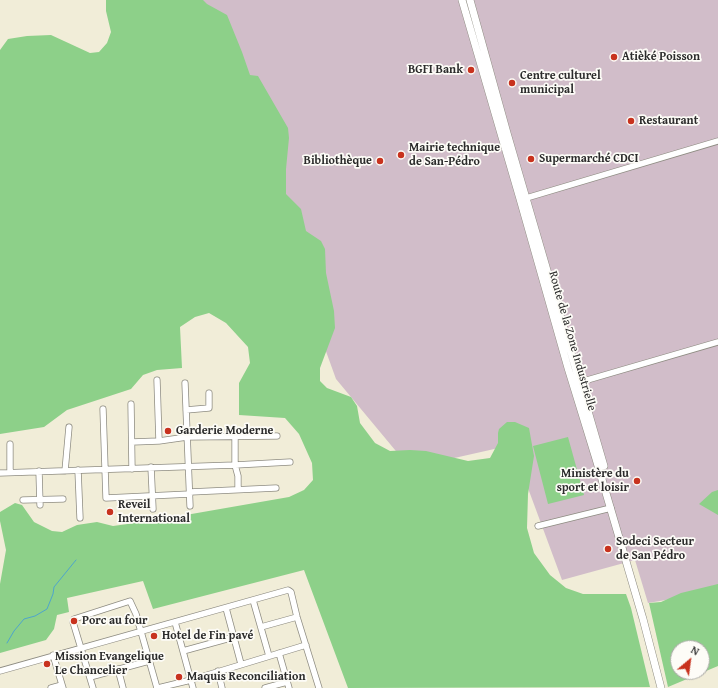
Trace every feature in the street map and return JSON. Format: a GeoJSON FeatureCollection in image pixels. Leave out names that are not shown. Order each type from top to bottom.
{"type":"FeatureCollection","features":[{"type":"Feature","properties":{"kind":"main road","name":"Route de la Zone Industrielle"},"geometry":{"type":"LineString","coordinates":[[462,0],[523,198],[643,620],[660,688]]}},
{"type":"Feature","properties":{"kind":"main road","name":"Route de la Zone Industrielle"},"geometry":{"type":"LineString","coordinates":[[470,0],[507,133],[523,198]]}},
{"type":"Feature","properties":{"kind":"main road","name":"Route de la Zone Industrielle"},"geometry":{"type":"LineString","coordinates":[[576,383],[654,645],[665,688]]}},
{"type":"Feature","properties":{"kind":"street"},"geometry":{"type":"LineString","coordinates":[[523,198],[718,141]]}},
{"type":"Feature","properties":{"kind":"street"},"geometry":{"type":"LineString","coordinates":[[576,383],[718,342]]}},
{"type":"Feature","properties":{"kind":"street"},"geometry":{"type":"LineString","coordinates":[[157,380],[159,441]]}},
{"type":"Feature","properties":{"kind":"street"},"geometry":{"type":"LineString","coordinates":[[185,383],[190,506]]}},
{"type":"Feature","properties":{"kind":"street"},"geometry":{"type":"LineString","coordinates":[[186,410],[210,408],[209,393]]}},
{"type":"Feature","properties":{"kind":"street"},"geometry":{"type":"LineString","coordinates":[[131,404],[132,469]]}},
{"type":"Feature","properties":{"kind":"street"},"geometry":{"type":"LineString","coordinates":[[103,409],[106,498],[153,496],[238,489],[276,488]]}},
{"type":"Feature","properties":{"kind":"street"},"geometry":{"type":"LineString","coordinates":[[65,471],[68,427]]}},
{"type":"Feature","properties":{"kind":"street"},"geometry":{"type":"LineString","coordinates":[[235,436],[235,465],[238,476],[238,489]]}},
{"type":"Feature","properties":{"kind":"street"},"geometry":{"type":"LineString","coordinates":[[132,442],[159,441],[187,437],[277,436]]}},
{"type":"Feature","properties":{"kind":"street"},"geometry":{"type":"LineString","coordinates":[[10,444],[10,472]]}},
{"type":"Feature","properties":{"kind":"street"},"geometry":{"type":"LineString","coordinates":[[0,473],[290,462]]}},
{"type":"Feature","properties":{"kind":"street"},"geometry":{"type":"LineString","coordinates":[[151,467],[153,510]]}},
{"type":"Feature","properties":{"kind":"street"},"geometry":{"type":"LineString","coordinates":[[78,470],[80,518]]}},
{"type":"Feature","properties":{"kind":"street"},"geometry":{"type":"LineString","coordinates":[[38,471],[39,502]]}},
{"type":"Feature","properties":{"kind":"street"},"geometry":{"type":"LineString","coordinates":[[23,500],[39,502],[63,499]]}},
{"type":"Feature","properties":{"kind":"street"},"geometry":{"type":"LineString","coordinates":[[538,526],[611,508]]}},
{"type":"Feature","properties":{"kind":"street"},"geometry":{"type":"LineString","coordinates":[[0,671],[140,630],[175,622],[288,590],[290,591],[319,688]]}},
{"type":"Feature","properties":{"kind":"street"},"geometry":{"type":"LineString","coordinates":[[253,600],[269,656]]}},
{"type":"Feature","properties":{"kind":"street"},"geometry":{"type":"LineString","coordinates":[[93,688],[73,622],[74,619],[130,601],[136,614],[157,688],[191,680],[306,646]]}},
{"type":"Feature","properties":{"kind":"street"},"geometry":{"type":"LineString","coordinates":[[226,608],[241,664]]}},
{"type":"Feature","properties":{"kind":"street"},"geometry":{"type":"LineString","coordinates":[[261,627],[297,617]]}},
{"type":"Feature","properties":{"kind":"street"},"geometry":{"type":"LineString","coordinates":[[175,622],[193,688]]}},
{"type":"Feature","properties":{"kind":"street"},"geometry":{"type":"LineString","coordinates":[[183,650],[234,637]]}},
{"type":"Feature","properties":{"kind":"street"},"geometry":{"type":"LineString","coordinates":[[279,653],[289,688]]}},
{"type":"Feature","properties":{"kind":"street"},"geometry":{"type":"LineString","coordinates":[[51,688],[62,686],[54,655]]}},
{"type":"Feature","properties":{"kind":"street"},"geometry":{"type":"LineString","coordinates":[[90,677],[149,660]]}},
{"type":"Feature","properties":{"kind":"street"},"geometry":{"type":"LineString","coordinates":[[118,669],[123,688]]}},
{"type":"Feature","properties":{"kind":"street"},"geometry":{"type":"LineString","coordinates":[[218,672],[222,688]]}},
{"type":"Feature","properties":{"kind":"street"},"geometry":{"type":"LineString","coordinates":[[265,688],[287,682]]}},
{"type":"Feature","properties":{"kind":"shaded area"},"geometry":{"type":"Polygon","coordinates":[[[199,0],[718,0],[718,591],[648,603],[635,560],[562,580],[512,445],[410,468],[336,379],[199,0]]]}},
{"type":"Feature","properties":{"kind":"green space"},"geometry":{"type":"Polygon","coordinates":[[[106,0],[203,0],[207,4],[227,15],[250,75],[258,76],[288,128],[289,138],[286,169],[286,194],[301,209],[306,231],[321,241],[325,249],[326,273],[334,311],[335,328],[320,368],[320,381],[327,388],[351,397],[357,406],[360,423],[375,443],[390,451],[426,451],[468,461],[490,458],[498,443],[499,429],[507,422],[515,422],[529,428],[534,456],[528,494],[527,528],[534,553],[550,575],[566,588],[583,594],[626,594],[631,608],[650,687],[348,688],[304,570],[153,609],[143,581],[67,598],[69,612],[57,615],[54,629],[46,640],[0,653],[0,584],[6,550],[0,521],[0,512],[15,503],[22,505],[34,522],[52,531],[62,532],[77,525],[97,522],[113,526],[157,520],[289,497],[304,490],[313,480],[312,463],[299,434],[285,418],[239,415],[239,383],[250,363],[248,347],[226,323],[209,313],[195,317],[180,327],[182,368],[157,370],[143,375],[131,389],[67,410],[44,427],[0,434],[0,50],[8,39],[27,36],[51,35],[90,53],[99,52],[107,43],[111,32],[106,11],[106,0]]]}},
{"type":"Feature","properties":{"kind":"green space"},"geometry":{"type":"Polygon","coordinates":[[[568,437],[584,495],[548,504],[533,446],[568,437]]]}},
{"type":"Feature","properties":{"kind":"green space"},"geometry":{"type":"Polygon","coordinates":[[[718,490],[718,515],[699,504],[712,492],[718,490]]]}},
{"type":"Feature","properties":{"kind":"green space"},"geometry":{"type":"Polygon","coordinates":[[[718,584],[718,666],[710,669],[710,640],[670,640],[670,680],[685,680],[668,687],[649,603],[661,602],[681,593],[718,584]]]}},
{"type":"Feature","properties":{"kind":"waterway"},"geometry":{"type":"LineString","coordinates":[[7,643],[14,631],[24,619],[35,616],[47,609],[54,587],[76,560]]}},
{"type":"Feature","properties":{"kind":"place","name":"Atièké Poisson"},"geometry":{"type":"Point","coordinates":[614,57]}},
{"type":"Feature","properties":{"kind":"place","name":"BGFI Bank"},"geometry":{"type":"Point","coordinates":[471,70]}},
{"type":"Feature","properties":{"kind":"place","name":"Centre culturel municipal"},"geometry":{"type":"Point","coordinates":[512,83]}},
{"type":"Feature","properties":{"kind":"place","name":"Restaurant"},"geometry":{"type":"Point","coordinates":[631,121]}},
{"type":"Feature","properties":{"kind":"place","name":"Mairie technique de San-Pédro"},"geometry":{"type":"Point","coordinates":[401,155]}},
{"type":"Feature","properties":{"kind":"place","name":"Supermarché CDCI"},"geometry":{"type":"Point","coordinates":[531,159]}},
{"type":"Feature","properties":{"kind":"place","name":"Bibliothèque"},"geometry":{"type":"Point","coordinates":[380,161]}},
{"type":"Feature","properties":{"kind":"place","name":"Garderie Moderne"},"geometry":{"type":"Point","coordinates":[168,431]}},
{"type":"Feature","properties":{"kind":"place","name":"Ministère du sport et loisir"},"geometry":{"type":"Point","coordinates":[637,481]}},
{"type":"Feature","properties":{"kind":"place","name":"Reveil International"},"geometry":{"type":"Point","coordinates":[110,512]}},
{"type":"Feature","properties":{"kind":"place","name":"Sodeci Secteur de San Pédro"},"geometry":{"type":"Point","coordinates":[608,549]}},
{"type":"Feature","properties":{"kind":"place","name":"Porc au four"},"geometry":{"type":"Point","coordinates":[74,621]}},
{"type":"Feature","properties":{"kind":"place","name":"Hotel de Fin pavé"},"geometry":{"type":"Point","coordinates":[154,636]}},
{"type":"Feature","properties":{"kind":"place","name":"Mission Evangelique Le Chancelier"},"geometry":{"type":"Point","coordinates":[47,664]}},
{"type":"Feature","properties":{"kind":"place","name":"Maquis Reconciliation"},"geometry":{"type":"Point","coordinates":[179,677]}}]}
